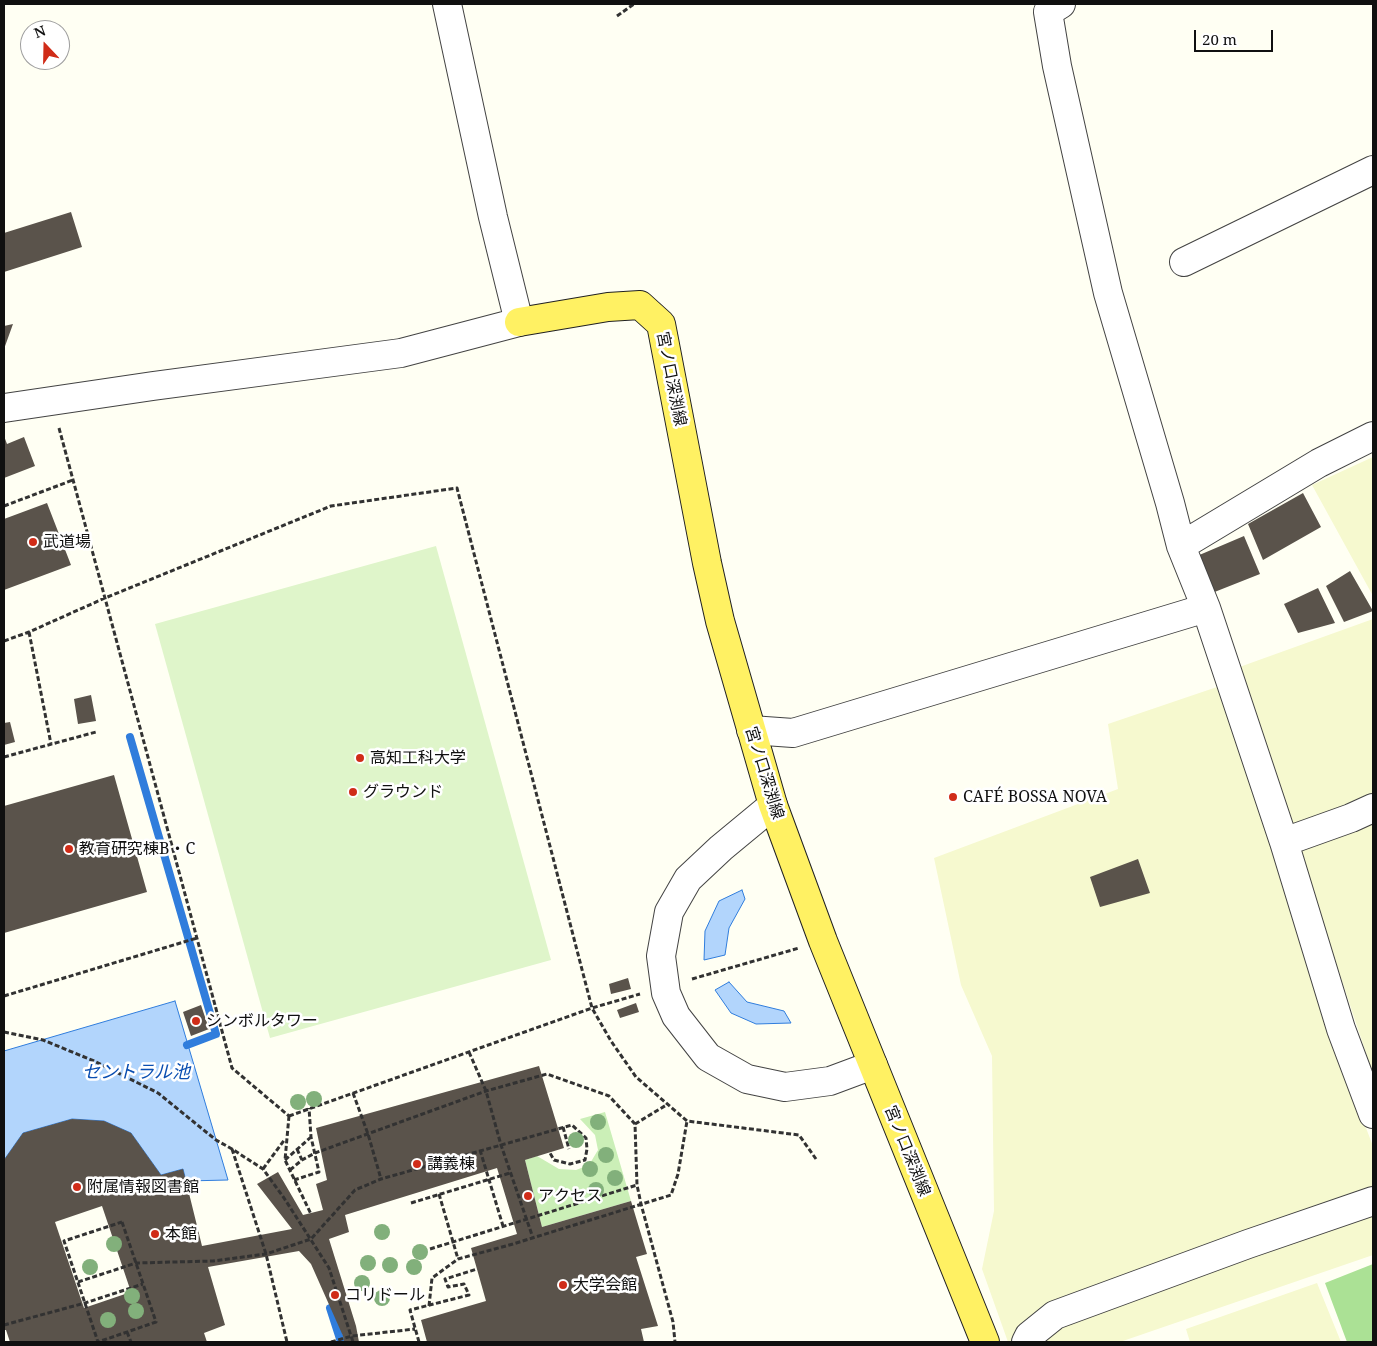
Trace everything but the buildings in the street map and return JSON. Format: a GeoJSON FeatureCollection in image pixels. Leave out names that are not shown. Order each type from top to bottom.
{"type":"FeatureCollection","features":[{"type":"Feature","properties":{"kind":"main road","name":"宮ノ口深渕線"},"geometry":{"type":"LineString","coordinates":[[519,322],[608,307],[640,305],[661,324],[720,621],[772,805],[822,941],[985,1342]]}},
{"type":"Feature","properties":{"kind":"street"},"geometry":{"type":"LineString","coordinates":[[4,408],[401,353],[519,322],[447,4]]}},
{"type":"Feature","properties":{"kind":"street"},"geometry":{"type":"LineString","coordinates":[[1062,4],[1048,12],[1062,85],[1108,293],[1181,546],[1206,608],[1284,842],[1341,1029],[1373,1114]]}},
{"type":"Feature","properties":{"kind":"street"},"geometry":{"type":"LineString","coordinates":[[1184,262],[1373,170]]}},
{"type":"Feature","properties":{"kind":"street"},"geometry":{"type":"LineString","coordinates":[[1181,546],[1319,463],[1373,436]]}},
{"type":"Feature","properties":{"kind":"street"},"geometry":{"type":"LineString","coordinates":[[750,730],[793,733],[1206,608]]}},
{"type":"Feature","properties":{"kind":"street"},"geometry":{"type":"LineString","coordinates":[[772,805],[688,878],[669,912],[661,956],[665,987],[676,1016],[708,1057],[747,1079],[785,1087],[830,1081],[873,1065]]}},
{"type":"Feature","properties":{"kind":"street"},"geometry":{"type":"LineString","coordinates":[[1284,842],[1373,808]]}},
{"type":"Feature","properties":{"kind":"street"},"geometry":{"type":"LineString","coordinates":[[1026,1342],[1028,1336],[1055,1315],[1248,1244],[1373,1201]]}},
{"type":"Feature","properties":{"kind":"path"},"geometry":{"type":"LineString","coordinates":[[617,16],[634,4]]}},
{"type":"Feature","properties":{"kind":"path"},"geometry":{"type":"LineString","coordinates":[[51,400],[232,1068],[289,1116]]}},
{"type":"Feature","properties":{"kind":"path"},"geometry":{"type":"LineString","coordinates":[[4,506],[73,480]]}},
{"type":"Feature","properties":{"kind":"path"},"geometry":{"type":"LineString","coordinates":[[4,642],[105,598],[331,506],[457,488],[592,1008],[611,1041],[636,1077],[687,1121],[799,1135],[816,1160]]}},
{"type":"Feature","properties":{"kind":"path"},"geometry":{"type":"LineString","coordinates":[[29,632],[51,744]]}},
{"type":"Feature","properties":{"kind":"path"},"geometry":{"type":"LineString","coordinates":[[4,757],[96,732]]}},
{"type":"Feature","properties":{"kind":"path"},"geometry":{"type":"LineString","coordinates":[[4,996],[197,938]]}},
{"type":"Feature","properties":{"kind":"path"},"geometry":{"type":"LineString","coordinates":[[289,1116],[592,1008],[822,941]]}},
{"type":"Feature","properties":{"kind":"path"},"geometry":{"type":"LineString","coordinates":[[4,1032],[43,1040],[94,1061],[158,1092],[216,1140],[263,1168],[329,1268],[353,1342]]}},
{"type":"Feature","properties":{"kind":"path"},"geometry":{"type":"LineString","coordinates":[[469,1052],[486,1091],[501,1145],[532,1238]]}},
{"type":"Feature","properties":{"kind":"path"},"geometry":{"type":"LineString","coordinates":[[290,1170],[302,1160],[315,1153],[486,1091],[547,1074],[609,1096],[635,1124],[637,1185],[673,1322],[675,1342]]}},
{"type":"Feature","properties":{"kind":"path"},"geometry":{"type":"LineString","coordinates":[[353,1093],[382,1179]]}},
{"type":"Feature","properties":{"kind":"path"},"geometry":{"type":"LineString","coordinates":[[635,1124],[668,1104]]}},
{"type":"Feature","properties":{"kind":"path"},"geometry":{"type":"LineString","coordinates":[[294,1180],[319,1172],[310,1137],[308,1108]]}},
{"type":"Feature","properties":{"kind":"path"},"geometry":{"type":"LineString","coordinates":[[289,1116],[285,1160],[311,1214]]}},
{"type":"Feature","properties":{"kind":"path"},"geometry":{"type":"LineString","coordinates":[[429,1306],[432,1278],[458,1259],[671,1195],[678,1174],[687,1121]]}},
{"type":"Feature","properties":{"kind":"path"},"geometry":{"type":"LineString","coordinates":[[78,1282],[136,1263],[213,1261],[266,1254],[311,1239],[355,1190],[382,1179],[572,1125],[586,1138],[585,1160],[570,1164],[554,1160],[550,1153]]}},
{"type":"Feature","properties":{"kind":"path"},"geometry":{"type":"LineString","coordinates":[[563,1127],[569,1149]]}},
{"type":"Feature","properties":{"kind":"path"},"geometry":{"type":"LineString","coordinates":[[285,1160],[310,1137]]}},
{"type":"Feature","properties":{"kind":"path"},"geometry":{"type":"LineString","coordinates":[[263,1168],[286,1138]]}},
{"type":"Feature","properties":{"kind":"path"},"geometry":{"type":"LineString","coordinates":[[232,1149],[266,1254],[287,1342]]}},
{"type":"Feature","properties":{"kind":"path"},"geometry":{"type":"LineString","coordinates":[[297,1149],[302,1160]]}},
{"type":"Feature","properties":{"kind":"path"},"geometry":{"type":"LineString","coordinates":[[480,1150],[503,1227]]}},
{"type":"Feature","properties":{"kind":"path"},"geometry":{"type":"LineString","coordinates":[[411,1203],[510,1173]]}},
{"type":"Feature","properties":{"kind":"path"},"geometry":{"type":"LineString","coordinates":[[430,1250],[637,1185]]}},
{"type":"Feature","properties":{"kind":"path"},"geometry":{"type":"LineString","coordinates":[[439,1194],[458,1259]]}},
{"type":"Feature","properties":{"kind":"path"},"geometry":{"type":"LineString","coordinates":[[122,1222],[156,1322],[98,1342],[78,1282],[64,1241],[122,1222]]}},
{"type":"Feature","properties":{"kind":"path"},"geometry":{"type":"LineString","coordinates":[[419,1342],[410,1310],[469,1296],[464,1284],[448,1288],[445,1278],[477,1268]]}},
{"type":"Feature","properties":{"kind":"path"},"geometry":{"type":"LineString","coordinates":[[4,1325],[85,1303],[144,1284]]}},
{"type":"Feature","properties":{"kind":"path"},"geometry":{"type":"LineString","coordinates":[[331,1342],[337,1342],[352,1336],[415,1329]]}},
{"type":"Feature","properties":{"kind":"path"},"geometry":{"type":"LineString","coordinates":[[127,1332],[131,1342]]}},
{"type":"Feature","properties":{"kind":"green space"},"geometry":{"type":"Polygon","coordinates":[[[1373,457],[1373,596],[1312,485],[1373,457]]]}},
{"type":"Feature","properties":{"kind":"green space","name":"グラウンド"},"geometry":{"type":"Polygon","coordinates":[[[436,546],[551,960],[270,1038],[155,624],[436,546]]]}},
{"type":"Feature","properties":{"kind":"green space"},"geometry":{"type":"Polygon","coordinates":[[[1373,619],[1373,800],[1289,830],[1234,669],[1373,619]]]}},
{"type":"Feature","properties":{"kind":"green space"},"geometry":{"type":"Polygon","coordinates":[[[1217,687],[1271,848],[1327,1028],[1373,1146],[1373,1190],[1017,1342],[1008,1342],[982,1269],[994,1211],[992,1056],[961,985],[934,858],[1118,789],[1108,724],[1217,687]]]}},
{"type":"Feature","properties":{"kind":"green space"},"geometry":{"type":"Polygon","coordinates":[[[1373,812],[1373,1074],[1297,846],[1373,812]]]}},
{"type":"Feature","properties":{"kind":"green space"},"geometry":{"type":"Polygon","coordinates":[[[605,1112],[631,1201],[542,1227],[525,1160],[537,1156],[559,1169],[576,1170],[589,1165],[598,1150],[595,1135],[580,1119],[605,1112]]]}},
{"type":"Feature","properties":{"kind":"green space"},"geometry":{"type":"Polygon","coordinates":[[[1373,1209],[1373,1255],[1120,1342],[1037,1342],[1057,1324],[1373,1209]]]}},
{"type":"Feature","properties":{"kind":"green space"},"geometry":{"type":"Polygon","coordinates":[[[1373,1264],[1373,1342],[1347,1342],[1325,1283],[1373,1264]]]}},
{"type":"Feature","properties":{"kind":"green space"},"geometry":{"type":"Polygon","coordinates":[[[1317,1283],[1341,1342],[1190,1342],[1186,1329],[1317,1283]]]}},
{"type":"Feature","properties":{"kind":"water"},"geometry":{"type":"Polygon","coordinates":[[[742,890],[745,899],[729,928],[725,955],[704,960],[705,931],[719,901],[742,890]]]}},
{"type":"Feature","properties":{"kind":"water"},"geometry":{"type":"Polygon","coordinates":[[[729,982],[747,1002],[784,1011],[791,1023],[756,1024],[731,1013],[715,990],[729,982]]]}},
{"type":"Feature","properties":{"kind":"water","name":"セントラル池"},"geometry":{"type":"Polygon","coordinates":[[[175,1001],[228,1180],[186,1181],[183,1169],[161,1175],[131,1133],[104,1121],[72,1119],[23,1133],[4,1160],[4,1051],[175,1001]]]}},
{"type":"Feature","properties":{"kind":"waterway"},"geometry":{"type":"LineString","coordinates":[[130,737],[216,1034],[187,1045]]}},
{"type":"Feature","properties":{"kind":"waterway"},"geometry":{"type":"LineString","coordinates":[[330,1308],[341,1342]]}},
{"type":"Feature","properties":{"kind":"place","name":"武道場"},"geometry":{"type":"Point","coordinates":[33,542]}},
{"type":"Feature","properties":{"kind":"place","name":"高知工科大学"},"geometry":{"type":"Point","coordinates":[360,758]}},
{"type":"Feature","properties":{"kind":"place","name":"グラウンド"},"geometry":{"type":"Point","coordinates":[353,792]}},
{"type":"Feature","properties":{"kind":"place","name":"CAFÉ BOSSA NOVA"},"geometry":{"type":"Point","coordinates":[953,797]}},
{"type":"Feature","properties":{"kind":"place","name":"教育研究棟B・C"},"geometry":{"type":"Point","coordinates":[69,849]}},
{"type":"Feature","properties":{"kind":"place","name":"シンボルタワー"},"geometry":{"type":"Point","coordinates":[196,1021]}},
{"type":"Feature","properties":{"kind":"place","name":"講義棟"},"geometry":{"type":"Point","coordinates":[417,1164]}},
{"type":"Feature","properties":{"kind":"place","name":"附属情報図書館"},"geometry":{"type":"Point","coordinates":[77,1187]}},
{"type":"Feature","properties":{"kind":"place","name":"アクセス"},"geometry":{"type":"Point","coordinates":[528,1196]}},
{"type":"Feature","properties":{"kind":"place","name":"本館"},"geometry":{"type":"Point","coordinates":[155,1234]}},
{"type":"Feature","properties":{"kind":"place","name":"大学会館"},"geometry":{"type":"Point","coordinates":[563,1285]}},
{"type":"Feature","properties":{"kind":"place","name":"コリドール"},"geometry":{"type":"Point","coordinates":[335,1295]}}]}
